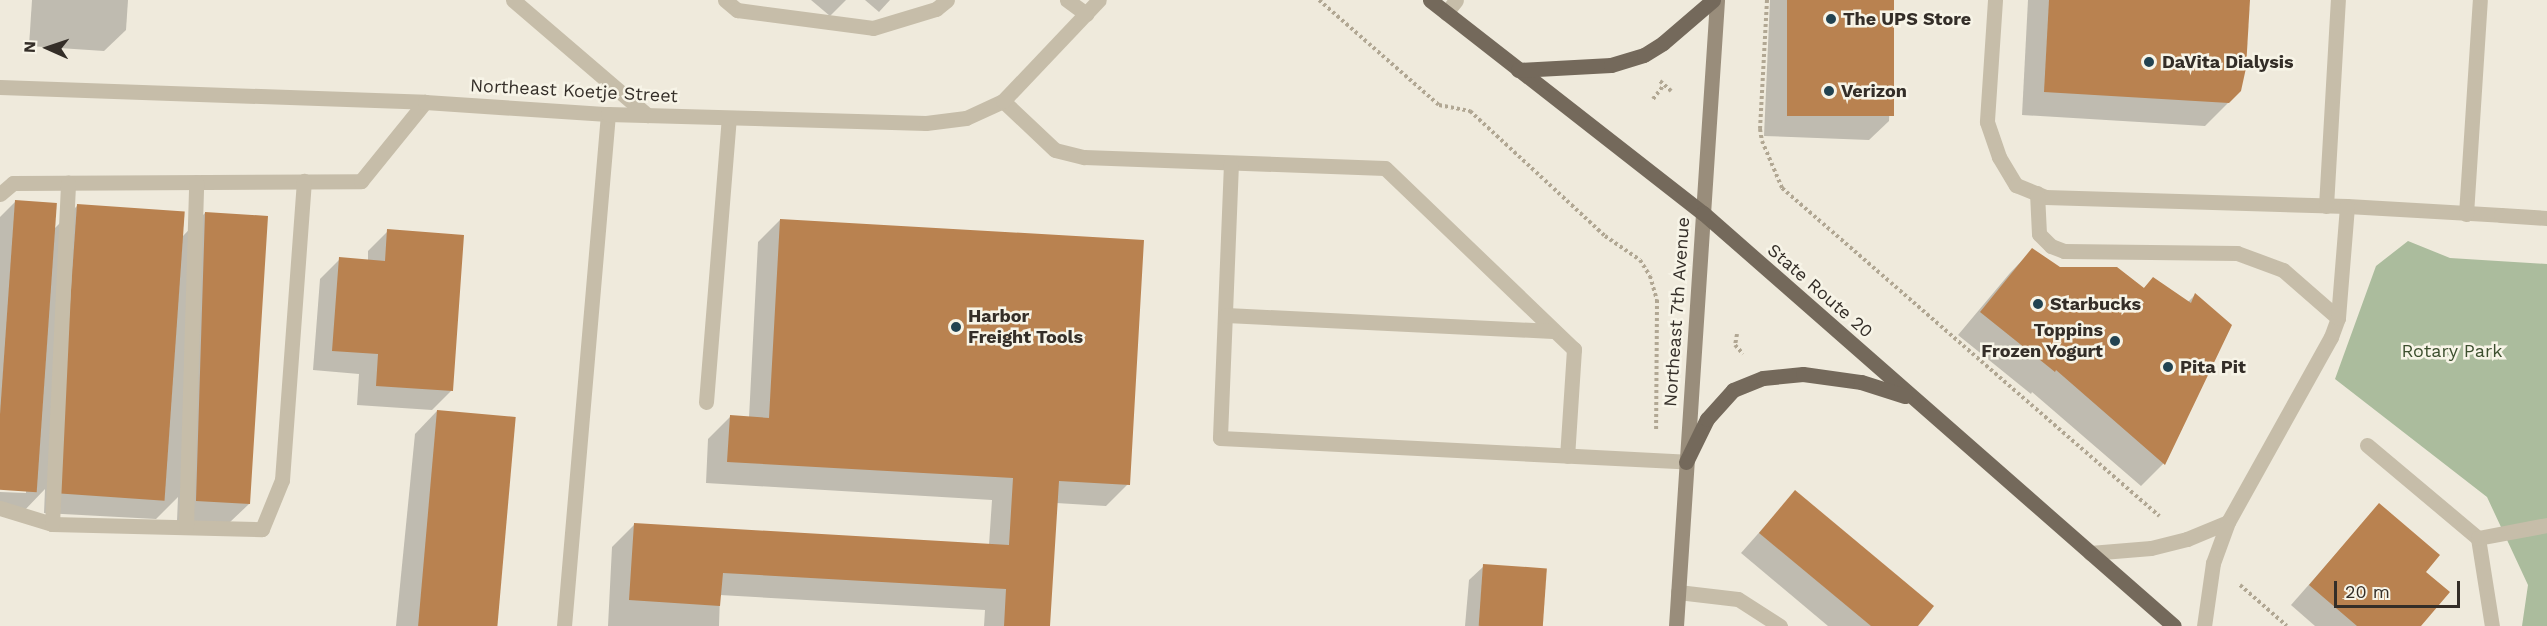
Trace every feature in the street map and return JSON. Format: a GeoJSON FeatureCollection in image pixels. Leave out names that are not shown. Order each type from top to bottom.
{"type":"FeatureCollection","features":[{"type":"Feature","properties":{"kind":"main road","name":"State Route 20"},"geometry":{"type":"LineString","coordinates":[[1430,0],[1702,213],[2174,626]]}},
{"type":"Feature","properties":{"kind":"main road"},"geometry":{"type":"LineString","coordinates":[[1518,70],[1611,65],[1644,55],[1663,43],[1715,0]]}},
{"type":"Feature","properties":{"kind":"main road"},"geometry":{"type":"LineString","coordinates":[[1686,462],[1707,419],[1733,390],[1763,378],[1803,374],[1861,382],[1914,399]]}},
{"type":"Feature","properties":{"kind":"street"},"geometry":{"type":"LineString","coordinates":[[513,0],[646,115]]}},
{"type":"Feature","properties":{"kind":"street"},"geometry":{"type":"LineString","coordinates":[[725,0],[737,10],[873,28],[936,9],[947,0]]}},
{"type":"Feature","properties":{"kind":"street"},"geometry":{"type":"LineString","coordinates":[[1067,0],[1086,14]]}},
{"type":"Feature","properties":{"kind":"street","name":"Northeast Koetje Street"},"geometry":{"type":"LineString","coordinates":[[0,87],[425,102],[608,114],[926,123],[966,118],[1003,101],[1099,0]]}},
{"type":"Feature","properties":{"kind":"street"},"geometry":{"type":"LineString","coordinates":[[1446,13],[1456,0]]}},
{"type":"Feature","properties":{"kind":"street","name":"Northeast 7th Avenue"},"geometry":{"type":"LineString","coordinates":[[1676,626],[1715,0]]}},
{"type":"Feature","properties":{"kind":"street"},"geometry":{"type":"LineString","coordinates":[[1995,0],[1987,122],[1999,157],[2016,185],[2045,197],[2347,206],[2547,218]]}},
{"type":"Feature","properties":{"kind":"street"},"geometry":{"type":"LineString","coordinates":[[2326,206],[2338,0]]}},
{"type":"Feature","properties":{"kind":"street"},"geometry":{"type":"LineString","coordinates":[[2466,214],[2480,0]]}},
{"type":"Feature","properties":{"kind":"street"},"geometry":{"type":"LineString","coordinates":[[1003,101],[1055,150],[1084,157],[1385,168],[1574,349],[1567,456]]}},
{"type":"Feature","properties":{"kind":"street"},"geometry":{"type":"LineString","coordinates":[[0,194],[13,183],[361,181],[425,102]]}},
{"type":"Feature","properties":{"kind":"street"},"geometry":{"type":"LineString","coordinates":[[564,626],[608,114]]}},
{"type":"Feature","properties":{"kind":"street"},"geometry":{"type":"LineString","coordinates":[[706,402],[729,118]]}},
{"type":"Feature","properties":{"kind":"street"},"geometry":{"type":"LineString","coordinates":[[1231,163],[1220,438],[1686,462]]}},
{"type":"Feature","properties":{"kind":"street"},"geometry":{"type":"LineString","coordinates":[[0,508],[52,524],[262,529],[282,480],[304,181]]}},
{"type":"Feature","properties":{"kind":"street"},"geometry":{"type":"LineString","coordinates":[[52,524],[68,182]]}},
{"type":"Feature","properties":{"kind":"street"},"geometry":{"type":"LineString","coordinates":[[186,527],[196,182]]}},
{"type":"Feature","properties":{"kind":"street"},"geometry":{"type":"LineString","coordinates":[[2037,193],[2039,234],[2051,246],[2064,251],[2237,252],[2283,270],[2338,318]]}},
{"type":"Feature","properties":{"kind":"street"},"geometry":{"type":"LineString","coordinates":[[2204,626],[2218,544],[2331,337],[2338,318],[2347,206]]}},
{"type":"Feature","properties":{"kind":"street"},"geometry":{"type":"LineString","coordinates":[[1226,315],[1553,331]]}},
{"type":"Feature","properties":{"kind":"street"},"geometry":{"type":"LineString","coordinates":[[2367,445],[2478,538],[2492,626]]}},
{"type":"Feature","properties":{"kind":"street"},"geometry":{"type":"LineString","coordinates":[[2090,553],[2151,548],[2187,539],[2228,522]]}},
{"type":"Feature","properties":{"kind":"street"},"geometry":{"type":"LineString","coordinates":[[2478,538],[2547,525]]}},
{"type":"Feature","properties":{"kind":"street"},"geometry":{"type":"LineString","coordinates":[[1678,592],[1738,599],[1780,626]]}},
{"type":"Feature","properties":{"kind":"path"},"geometry":{"type":"LineString","coordinates":[[1319,0],[1439,105],[1470,111],[1605,236],[1640,260],[1650,276],[1657,300],[1655,460]]}},
{"type":"Feature","properties":{"kind":"path"},"geometry":{"type":"LineString","coordinates":[[1767,0],[1760,129],[1765,151],[1782,188],[2187,539]]}},
{"type":"Feature","properties":{"kind":"path"},"geometry":{"type":"LineString","coordinates":[[1655,72],[1663,86],[1671,92]]}},
{"type":"Feature","properties":{"kind":"path"},"geometry":{"type":"LineString","coordinates":[[1653,99],[1663,86]]}},
{"type":"Feature","properties":{"kind":"path"},"geometry":{"type":"LineString","coordinates":[[1735,345],[1737,334]]}},
{"type":"Feature","properties":{"kind":"path"},"geometry":{"type":"LineString","coordinates":[[1725,338],[1735,345],[1749,361]]}},
{"type":"Feature","properties":{"kind":"path"},"geometry":{"type":"LineString","coordinates":[[2213,563],[2287,626]]}},
{"type":"Feature","properties":{"kind":"green space","name":"Rotary Park"},"geometry":{"type":"Polygon","coordinates":[[[2408,241],[2450,258],[2547,264],[2547,626],[2522,626],[2528,585],[2487,497],[2335,379],[2376,266],[2408,241]]]}},
{"type":"Feature","properties":{"kind":"building"},"geometry":{"type":"Polygon","coordinates":[[[1787,0],[1894,0],[1894,116],[1787,116],[1787,0]]]}},
{"type":"Feature","properties":{"kind":"building"},"geometry":{"type":"Polygon","coordinates":[[[2049,0],[2250,0],[2246,68],[2241,91],[2229,103],[2044,92],[2049,0]]]}},
{"type":"Feature","properties":{"kind":"building"},"geometry":{"type":"Polygon","coordinates":[[[15,200],[57,203],[37,492],[0,490],[0,415],[15,200]]]}},
{"type":"Feature","properties":{"kind":"building"},"geometry":{"type":"Polygon","coordinates":[[[77,204],[185,212],[165,501],[57,493],[77,204]]]}},
{"type":"Feature","properties":{"kind":"building"},"geometry":{"type":"Polygon","coordinates":[[[205,212],[268,216],[250,504],[196,501],[205,212]]]}},
{"type":"Feature","properties":{"kind":"building","name":"Harbor Freight Tools"},"geometry":{"type":"Polygon","coordinates":[[[780,219],[1144,240],[1130,485],[1059,481],[1050,626],[1004,626],[1006,589],[723,573],[720,606],[629,600],[634,523],[1009,545],[1013,478],[727,462],[730,415],[769,418],[780,219]]]}},
{"type":"Feature","properties":{"kind":"building"},"geometry":{"type":"Polygon","coordinates":[[[387,229],[464,235],[453,391],[376,386],[378,354],[332,351],[339,257],[385,261],[387,229]]]}},
{"type":"Feature","properties":{"kind":"building"},"geometry":{"type":"Polygon","coordinates":[[[2032,248],[2060,267],[2117,267],[2144,288],[2153,277],[2191,303],[2195,293],[2232,325],[2165,465],[2056,370],[2055,372],[1980,312],[2032,248]]]}},
{"type":"Feature","properties":{"kind":"building"},"geometry":{"type":"Polygon","coordinates":[[[437,410],[516,417],[497,626],[418,626],[437,410]]]}},
{"type":"Feature","properties":{"kind":"building"},"geometry":{"type":"Polygon","coordinates":[[[1795,490],[1934,606],[1918,626],[1871,626],[1759,533],[1795,490]]]}},
{"type":"Feature","properties":{"kind":"building"},"geometry":{"type":"Polygon","coordinates":[[[2379,503],[2440,555],[2426,572],[2450,592],[2421,626],[2357,626],[2309,585],[2379,503]]]}},
{"type":"Feature","properties":{"kind":"building"},"geometry":{"type":"Polygon","coordinates":[[[1483,564],[1547,568],[1543,626],[1479,626],[1483,564]]]}},
{"type":"Feature","properties":{"kind":"place","name":"The UPS Store"},"geometry":{"type":"Point","coordinates":[1831,19]}},
{"type":"Feature","properties":{"kind":"place","name":"DaVita Dialysis"},"geometry":{"type":"Point","coordinates":[2149,62]}},
{"type":"Feature","properties":{"kind":"place","name":"Verizon"},"geometry":{"type":"Point","coordinates":[1829,91]}},
{"type":"Feature","properties":{"kind":"place","name":"Starbucks"},"geometry":{"type":"Point","coordinates":[2038,304]}},
{"type":"Feature","properties":{"kind":"place","name":"Harbor Freight Tools"},"geometry":{"type":"Point","coordinates":[956,327]}},
{"type":"Feature","properties":{"kind":"place","name":"Toppins Frozen Yogurt"},"geometry":{"type":"Point","coordinates":[2115,341]}},
{"type":"Feature","properties":{"kind":"place","name":"Pita Pit"},"geometry":{"type":"Point","coordinates":[2168,367]}}]}
